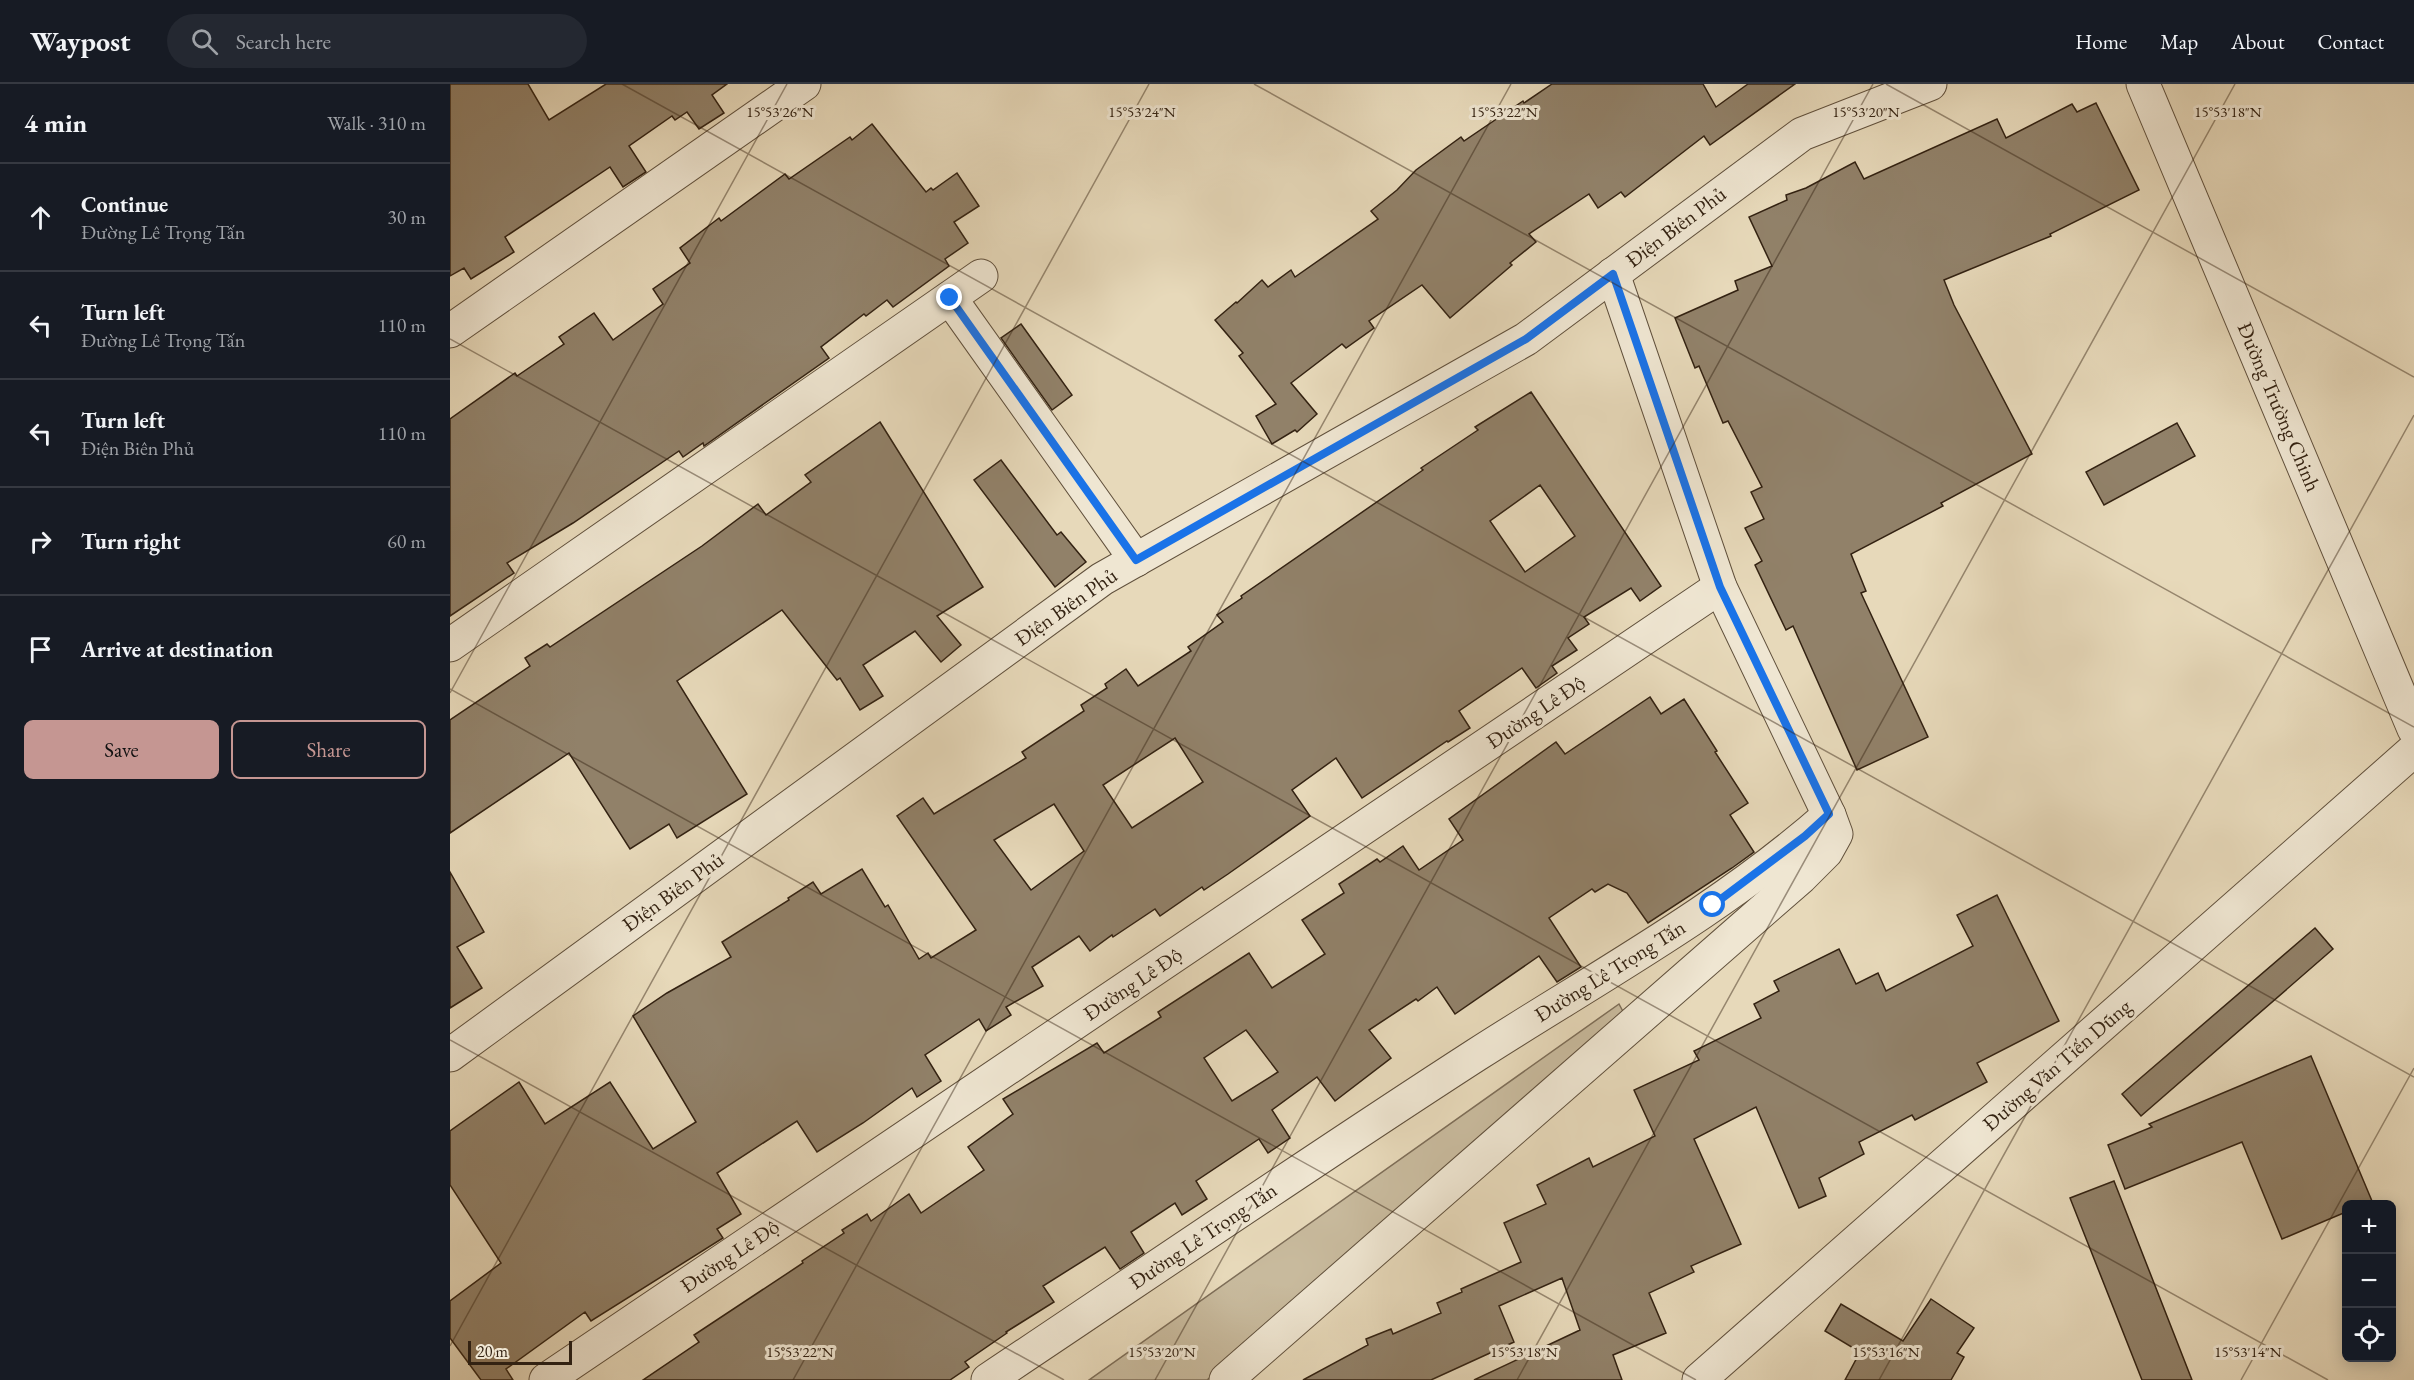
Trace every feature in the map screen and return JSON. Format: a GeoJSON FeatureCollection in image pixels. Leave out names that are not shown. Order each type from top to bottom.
{"type":"FeatureCollection","features":[{"type":"Feature","properties":{"kind":"street"},"geometry":{"type":"LineString","coordinates":[[450,331],[804,84]]}},
{"type":"Feature","properties":{"kind":"street","name":"Điện Biên Phủ"},"geometry":{"type":"LineString","coordinates":[[450,1055],[1093,586],[1526,339],[1802,134],[1930,84]]}},
{"type":"Feature","properties":{"kind":"street","name":"Đường Trường Chinh"},"geometry":{"type":"LineString","coordinates":[[2143,84],[2414,729]]}},
{"type":"Feature","properties":{"kind":"street"},"geometry":{"type":"LineString","coordinates":[[1226,1380],[1801,877],[1826,852],[1836,834],[1829,814],[1720,587],[1613,274]]}},
{"type":"Feature","properties":{"kind":"street"},"geometry":{"type":"LineString","coordinates":[[450,645],[981,276]]}},
{"type":"Feature","properties":{"kind":"street"},"geometry":{"type":"LineString","coordinates":[[950,298],[1136,560]]}},
{"type":"Feature","properties":{"kind":"street","name":"Đường Lê Độ"},"geometry":{"type":"LineString","coordinates":[[546,1380],[1720,587]]}},
{"type":"Feature","properties":{"kind":"street","name":"Đường Văn Tiến Dũng"},"geometry":{"type":"LineString","coordinates":[[1699,1380],[2414,750]]}},
{"type":"Feature","properties":{"kind":"street","name":"Đường Lê Trọng Tấn"},"geometry":{"type":"LineString","coordinates":[[988,1380],[1477,1054],[1713,905],[1805,836],[1829,814]]}},
{"type":"Feature","properties":{"kind":"shaded area"},"geometry":{"type":"Polygon","coordinates":[[[1619,1004],[1626,1017],[1207,1380],[1089,1380],[1619,1004]]]}},
{"type":"Feature","properties":{"kind":"building"},"geometry":{"type":"Polygon","coordinates":[[[450,84],[528,84],[549,120],[606,84],[727,84],[712,95],[724,113],[699,129],[687,112],[675,120],[672,116],[629,146],[646,172],[623,187],[610,167],[505,237],[514,252],[471,279],[464,268],[450,276],[450,84]]]}},
{"type":"Feature","properties":{"kind":"building"},"geometry":{"type":"Polygon","coordinates":[[[1552,84],[1703,84],[1716,107],[1748,84],[1795,84],[1710,145],[1704,136],[1625,197],[1621,192],[1598,208],[1589,194],[1529,234],[1536,242],[1450,318],[1422,285],[1369,321],[1374,328],[1346,348],[1342,344],[1291,383],[1317,414],[1297,432],[1295,430],[1272,444],[1256,416],[1276,404],[1239,356],[1243,353],[1215,320],[1262,280],[1268,287],[1291,270],[1295,277],[1378,219],[1371,211],[1397,190],[1416,170],[1461,137],[1464,141],[1552,84]]]}},
{"type":"Feature","properties":{"kind":"building"},"geometry":{"type":"Polygon","coordinates":[[[2096,103],[2139,190],[2050,234],[2051,236],[1944,280],[1954,305],[2032,454],[1941,503],[1943,506],[1851,554],[1866,591],[1861,593],[1928,737],[1857,770],[1793,626],[1786,630],[1755,565],[1762,561],[1745,528],[1764,519],[1751,492],[1762,487],[1728,421],[1723,423],[1699,366],[1695,368],[1675,318],[1738,290],[1735,281],[1772,266],[1749,217],[1787,200],[1786,195],[1806,188],[1855,162],[1864,179],[1997,119],[2006,138],[2072,104],[2077,112],[2096,103]]]}},
{"type":"Feature","properties":{"kind":"building"},"geometry":{"type":"Polygon","coordinates":[[[872,124],[926,192],[931,188],[933,190],[957,173],[979,206],[954,222],[968,243],[945,259],[949,266],[893,307],[887,300],[866,316],[864,314],[821,347],[829,358],[704,446],[703,443],[683,457],[679,451],[573,523],[507,563],[514,573],[450,616],[450,419],[515,373],[517,376],[564,344],[559,337],[594,313],[613,340],[663,304],[653,289],[690,263],[680,248],[719,218],[721,221],[785,174],[789,179],[850,137],[852,140],[872,124]]]}},
{"type":"Feature","properties":{"kind":"building"},"geometry":{"type":"Polygon","coordinates":[[[1021,324],[1072,395],[1052,410],[1001,338],[1021,324]]]}},
{"type":"Feature","properties":{"kind":"building"},"geometry":{"type":"Polygon","coordinates":[[[1531,392],[1661,586],[1640,601],[1631,588],[1584,617],[1589,624],[1568,638],[1577,650],[1552,666],[1557,673],[1536,688],[1522,668],[1459,711],[1470,728],[1362,798],[1336,758],[1292,790],[1310,816],[1204,890],[1202,887],[1160,916],[1155,909],[1090,951],[1079,936],[1032,967],[1043,986],[1006,1007],[1011,1015],[986,1031],[979,1019],[925,1055],[941,1081],[917,1097],[912,1088],[817,1152],[797,1121],[717,1173],[741,1214],[717,1229],[723,1238],[591,1321],[585,1312],[506,1369],[513,1380],[481,1380],[450,1338],[450,1301],[501,1263],[450,1185],[450,1131],[519,1082],[545,1124],[610,1082],[653,1149],[696,1122],[633,1016],[667,993],[731,957],[722,942],[789,900],[788,898],[813,882],[821,894],[862,869],[885,907],[888,905],[919,959],[928,953],[931,958],[976,930],[897,816],[923,798],[934,814],[1026,758],[1022,752],[1084,711],[1081,705],[1107,688],[1105,684],[1126,669],[1138,686],[1191,651],[1188,647],[1223,622],[1217,615],[1242,598],[1241,596],[1423,470],[1421,468],[1478,430],[1475,427],[1531,392]],[[1540,485],[1490,521],[1525,572],[1575,536],[1540,485]],[[1175,738],[1103,785],[1132,828],[1203,782],[1175,738]],[[1054,804],[994,840],[1031,890],[1084,851],[1054,804]]]}},
{"type":"Feature","properties":{"kind":"building"},"geometry":{"type":"Polygon","coordinates":[[[880,422],[983,587],[937,616],[961,645],[941,662],[915,631],[863,665],[883,696],[860,710],[840,678],[837,680],[782,610],[677,681],[747,794],[677,838],[669,824],[630,849],[569,753],[450,833],[450,720],[530,666],[525,658],[547,644],[550,647],[702,546],[758,504],[766,515],[811,482],[805,475],[880,422]]]}},
{"type":"Feature","properties":{"kind":"building"},"geometry":{"type":"Polygon","coordinates":[[[2177,423],[2195,456],[2104,505],[2086,472],[2177,423]]]}},
{"type":"Feature","properties":{"kind":"building"},"geometry":{"type":"Polygon","coordinates":[[[1001,460],[1057,535],[1061,532],[1086,562],[1055,587],[974,480],[1001,460]]]}},
{"type":"Feature","properties":{"kind":"building"},"geometry":{"type":"Polygon","coordinates":[[[1650,697],[1661,714],[1684,699],[1748,803],[1730,815],[1754,852],[1648,923],[1627,893],[1608,884],[1595,892],[1592,889],[1549,918],[1581,967],[1557,982],[1539,956],[1455,1014],[1437,987],[1418,1001],[1416,999],[1369,1030],[1391,1058],[1335,1101],[1317,1077],[1272,1110],[1290,1138],[1268,1153],[1259,1139],[1196,1181],[1207,1199],[1182,1215],[1175,1203],[1131,1232],[1144,1253],[1120,1269],[1105,1247],[1043,1286],[1054,1302],[1006,1332],[965,1362],[969,1367],[950,1380],[643,1380],[699,1342],[694,1335],[803,1263],[802,1261],[844,1233],[842,1230],[867,1214],[871,1221],[909,1194],[921,1213],[984,1170],[968,1147],[1013,1114],[1003,1099],[1097,1043],[1104,1053],[1161,1017],[1158,1012],[1249,953],[1272,988],[1325,954],[1302,920],[1344,893],[1339,884],[1377,859],[1380,862],[1403,846],[1419,870],[1463,840],[1449,819],[1556,742],[1565,754],[1650,697]],[[1246,1030],[1204,1058],[1232,1101],[1278,1072],[1246,1030]]]}},
{"type":"Feature","properties":{"kind":"building"},"geometry":{"type":"Polygon","coordinates":[[[450,872],[484,932],[457,947],[482,988],[450,1008],[450,872]]]}},
{"type":"Feature","properties":{"kind":"building"},"geometry":{"type":"Polygon","coordinates":[[[1997,895],[2059,1021],[1977,1063],[1987,1082],[1915,1120],[1912,1115],[1859,1142],[1864,1154],[1819,1178],[1826,1196],[1799,1208],[1756,1107],[1694,1139],[1741,1244],[1691,1266],[1694,1272],[1649,1293],[1666,1333],[1613,1355],[1622,1380],[1474,1380],[1580,1330],[1562,1278],[1499,1306],[1514,1342],[1431,1380],[1303,1380],[1368,1345],[1366,1339],[1391,1329],[1393,1334],[1441,1313],[1437,1303],[1462,1292],[1461,1289],[1521,1262],[1504,1223],[1546,1204],[1537,1185],[1589,1158],[1593,1167],[1655,1136],[1634,1090],[1699,1060],[1694,1051],[1761,1018],[1754,1004],[1779,991],[1774,981],[1839,949],[1856,984],[1878,973],[1886,991],[1973,946],[1957,915],[1997,895]]]}},
{"type":"Feature","properties":{"kind":"building"},"geometry":{"type":"Polygon","coordinates":[[[2315,928],[2333,949],[2141,1116],[2122,1094],[2315,928]]]}},
{"type":"Feature","properties":{"kind":"building"},"geometry":{"type":"Polygon","coordinates":[[[2311,1056],[2372,1200],[2342,1200],[2342,1214],[2282,1239],[2242,1142],[2125,1189],[2108,1145],[2152,1127],[2149,1124],[2311,1056]]]}},
{"type":"Feature","properties":{"kind":"building"},"geometry":{"type":"Polygon","coordinates":[[[2114,1181],[2192,1380],[2142,1380],[2070,1198],[2114,1181]]]}},
{"type":"Feature","properties":{"kind":"building"},"geometry":{"type":"Polygon","coordinates":[[[1931,1299],[1974,1328],[1957,1353],[1964,1357],[1951,1380],[1845,1380],[1860,1352],[1825,1331],[1841,1304],[1903,1341],[1931,1299]]]}},
{"type":"Feature","properties":{"kind":"route"},"geometry":{"type":"LineString","coordinates":[[950,298],[1136,560],[1526,339],[1613,274],[1720,587],[1829,814],[1805,836],[1713,905]]}}]}
